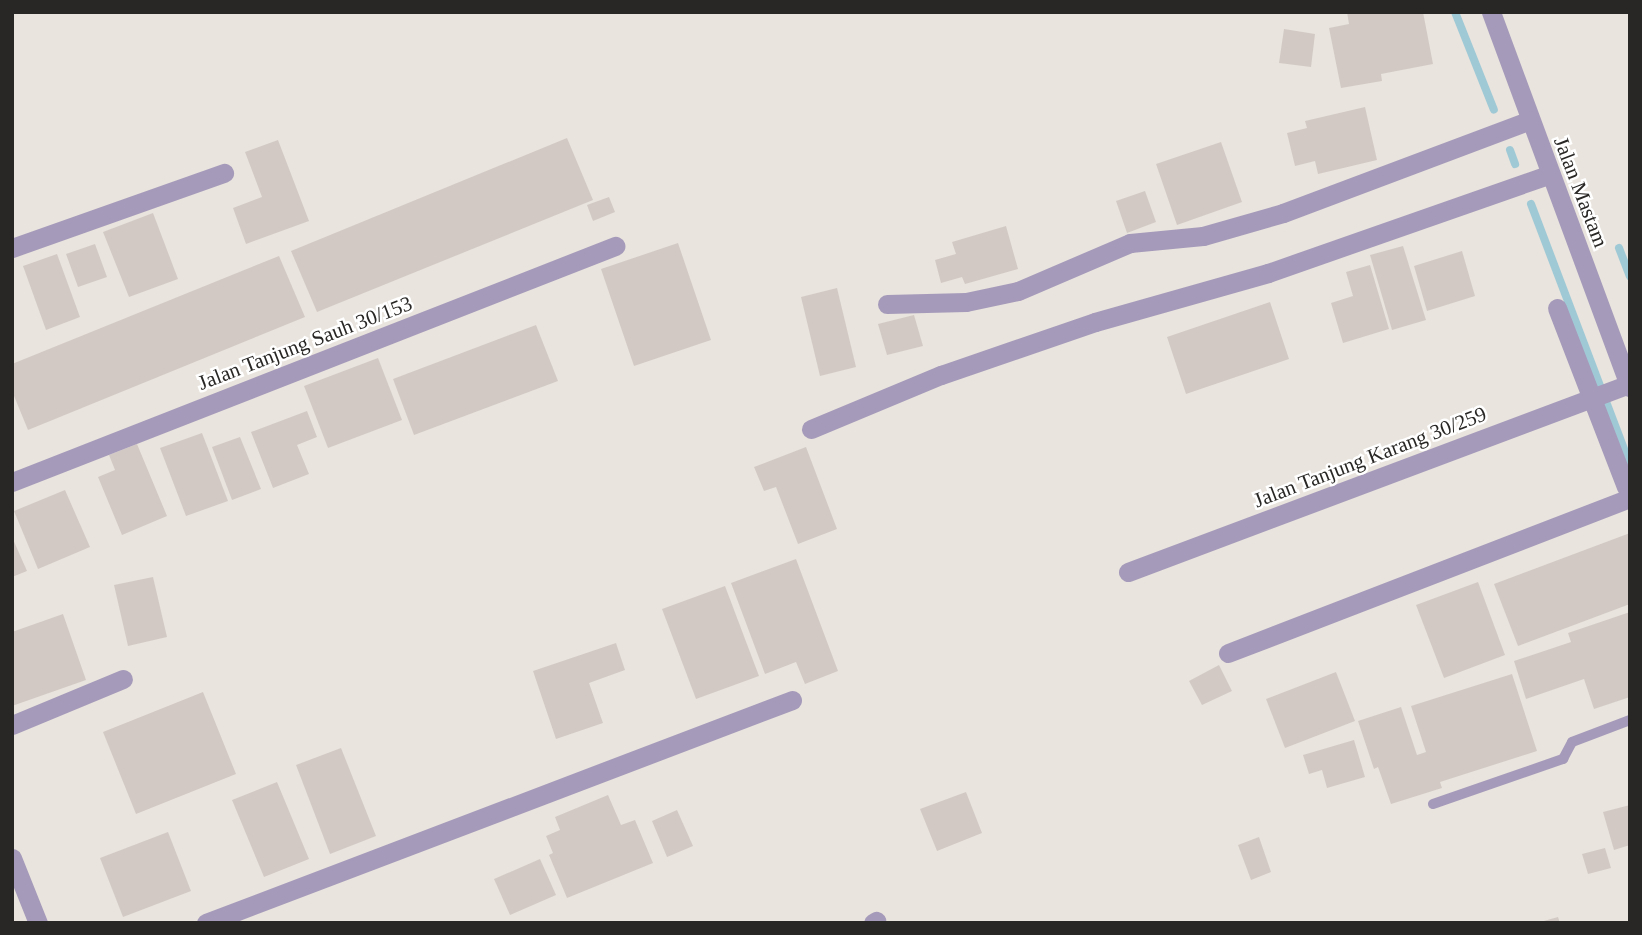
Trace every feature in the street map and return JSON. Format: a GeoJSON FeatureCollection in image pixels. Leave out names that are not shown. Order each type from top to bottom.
{"type":"FeatureCollection","features":[{"type":"Feature","properties":{"kind":"street","name":"Jalan Mastam"},"geometry":{"type":"LineString","coordinates":[[1491,12],[1628,378]]}},
{"type":"Feature","properties":{"kind":"street"},"geometry":{"type":"LineString","coordinates":[[887,304],[966,302],[1017,291],[1130,243],[1203,236],[1283,213],[1530,120]]}},
{"type":"Feature","properties":{"kind":"street"},"geometry":{"type":"LineString","coordinates":[[12,247],[224,173]]}},
{"type":"Feature","properties":{"kind":"street"},"geometry":{"type":"LineString","coordinates":[[811,429],[941,375],[1082,326],[1268,273],[1550,174]]}},
{"type":"Feature","properties":{"kind":"street","name":"Jalan Tanjung Sauh 30/153"},"geometry":{"type":"LineString","coordinates":[[12,482],[615,246]]}},
{"type":"Feature","properties":{"kind":"street"},"geometry":{"type":"LineString","coordinates":[[1228,653],[1626,495],[1557,308]]}},
{"type":"Feature","properties":{"kind":"street","name":"Jalan Tanjung Karang 30/259"},"geometry":{"type":"LineString","coordinates":[[1128,572],[1591,398],[1628,378]]}},
{"type":"Feature","properties":{"kind":"street"},"geometry":{"type":"LineString","coordinates":[[12,725],[123,679]]}},
{"type":"Feature","properties":{"kind":"street"},"geometry":{"type":"LineString","coordinates":[[206,923],[792,700]]}},
{"type":"Feature","properties":{"kind":"street"},"geometry":{"type":"LineString","coordinates":[[12,858],[38,923]]}},
{"type":"Feature","properties":{"kind":"lane"},"geometry":{"type":"LineString","coordinates":[[1433,804],[1563,759],[1572,741],[1630,720]]}},
{"type":"Feature","properties":{"kind":"building"},"geometry":{"type":"Polygon","coordinates":[[[1347,12],[1423,12],[1433,64],[1381,74],[1382,81],[1341,88],[1329,28],[1349,24],[1347,12]]]}},
{"type":"Feature","properties":{"kind":"building"},"geometry":{"type":"Polygon","coordinates":[[[1284,29],[1315,34],[1311,67],[1279,63],[1284,29]]]}},
{"type":"Feature","properties":{"kind":"building"},"geometry":{"type":"Polygon","coordinates":[[[1365,107],[1377,160],[1318,174],[1315,161],[1295,166],[1287,133],[1307,128],[1305,121],[1365,107]]]}},
{"type":"Feature","properties":{"kind":"building"},"geometry":{"type":"Polygon","coordinates":[[[567,138],[593,200],[317,312],[291,251],[567,138]]]}},
{"type":"Feature","properties":{"kind":"building"},"geometry":{"type":"Polygon","coordinates":[[[278,140],[309,221],[246,244],[233,208],[262,197],[245,152],[278,140]]]}},
{"type":"Feature","properties":{"kind":"building"},"geometry":{"type":"Polygon","coordinates":[[[1221,142],[1242,202],[1177,225],[1156,164],[1221,142]]]}},
{"type":"Feature","properties":{"kind":"building"},"geometry":{"type":"Polygon","coordinates":[[[1145,191],[1156,222],[1127,233],[1116,201],[1145,191]]]}},
{"type":"Feature","properties":{"kind":"building"},"geometry":{"type":"Polygon","coordinates":[[[609,197],[615,212],[593,221],[587,205],[609,197]]]}},
{"type":"Feature","properties":{"kind":"building"},"geometry":{"type":"Polygon","coordinates":[[[153,213],[178,279],[129,297],[103,232],[153,213]]]}},
{"type":"Feature","properties":{"kind":"building"},"geometry":{"type":"Polygon","coordinates":[[[1006,226],[1018,269],[965,284],[962,277],[941,283],[935,260],[956,254],[952,242],[1006,226]]]}},
{"type":"Feature","properties":{"kind":"building"},"geometry":{"type":"Polygon","coordinates":[[[678,243],[711,340],[634,366],[601,269],[678,243]]]}},
{"type":"Feature","properties":{"kind":"building"},"geometry":{"type":"Polygon","coordinates":[[[95,244],[107,277],[78,287],[66,254],[95,244]]]}},
{"type":"Feature","properties":{"kind":"building"},"geometry":{"type":"Polygon","coordinates":[[[1403,246],[1426,320],[1392,330],[1370,255],[1403,246]]]}},
{"type":"Feature","properties":{"kind":"building"},"geometry":{"type":"Polygon","coordinates":[[[1462,251],[1475,296],[1427,311],[1414,266],[1462,251]]]}},
{"type":"Feature","properties":{"kind":"building"},"geometry":{"type":"Polygon","coordinates":[[[57,254],[80,317],[46,330],[23,266],[57,254]]]}},
{"type":"Feature","properties":{"kind":"building"},"geometry":{"type":"Polygon","coordinates":[[[279,256],[305,317],[28,430],[12,391],[12,364],[279,256]]]}},
{"type":"Feature","properties":{"kind":"building"},"geometry":{"type":"Polygon","coordinates":[[[1370,265],[1389,329],[1343,343],[1331,303],[1353,296],[1346,272],[1370,265]]]}},
{"type":"Feature","properties":{"kind":"building"},"geometry":{"type":"Polygon","coordinates":[[[837,288],[856,367],[820,376],[801,297],[837,288]]]}},
{"type":"Feature","properties":{"kind":"building"},"geometry":{"type":"Polygon","coordinates":[[[1270,302],[1289,359],[1186,394],[1167,337],[1270,302]]]}},
{"type":"Feature","properties":{"kind":"building"},"geometry":{"type":"Polygon","coordinates":[[[914,315],[923,346],[887,355],[878,324],[914,315]]]}},
{"type":"Feature","properties":{"kind":"building"},"geometry":{"type":"Polygon","coordinates":[[[536,325],[558,381],[414,435],[393,379],[536,325]]]}},
{"type":"Feature","properties":{"kind":"building"},"geometry":{"type":"Polygon","coordinates":[[[378,358],[402,420],[328,448],[304,386],[378,358]]]}},
{"type":"Feature","properties":{"kind":"building"},"geometry":{"type":"Polygon","coordinates":[[[307,411],[317,437],[297,445],[309,474],[273,488],[251,432],[307,411]]]}},
{"type":"Feature","properties":{"kind":"building"},"geometry":{"type":"Polygon","coordinates":[[[202,433],[228,501],[186,516],[160,448],[202,433]]]}},
{"type":"Feature","properties":{"kind":"building"},"geometry":{"type":"Polygon","coordinates":[[[240,437],[261,489],[232,500],[212,447],[240,437]]]}},
{"type":"Feature","properties":{"kind":"building"},"geometry":{"type":"Polygon","coordinates":[[[137,444],[167,516],[122,535],[98,477],[115,470],[109,455],[137,444]]]}},
{"type":"Feature","properties":{"kind":"building"},"geometry":{"type":"Polygon","coordinates":[[[806,447],[837,529],[798,544],[776,487],[764,491],[754,467],[806,447]]]}},
{"type":"Feature","properties":{"kind":"building"},"geometry":{"type":"Polygon","coordinates":[[[65,490],[90,547],[38,569],[14,511],[65,490]]]}},
{"type":"Feature","properties":{"kind":"building"},"geometry":{"type":"Polygon","coordinates":[[[1630,533],[1630,604],[1518,646],[1494,584],[1630,533]]]}},
{"type":"Feature","properties":{"kind":"building"},"geometry":{"type":"Polygon","coordinates":[[[12,537],[27,571],[12,577],[12,537]]]}},
{"type":"Feature","properties":{"kind":"building"},"geometry":{"type":"Polygon","coordinates":[[[796,559],[838,671],[805,684],[796,662],[765,674],[731,583],[796,559]]]}},
{"type":"Feature","properties":{"kind":"building"},"geometry":{"type":"Polygon","coordinates":[[[153,577],[167,637],[128,646],[114,585],[153,577]]]}},
{"type":"Feature","properties":{"kind":"building"},"geometry":{"type":"Polygon","coordinates":[[[1478,582],[1505,655],[1444,678],[1416,605],[1478,582]]]}},
{"type":"Feature","properties":{"kind":"building"},"geometry":{"type":"Polygon","coordinates":[[[725,586],[759,676],[696,699],[662,609],[725,586]]]}},
{"type":"Feature","properties":{"kind":"building"},"geometry":{"type":"Polygon","coordinates":[[[1630,612],[1630,697],[1594,709],[1584,679],[1526,699],[1514,661],[1571,642],[1568,633],[1630,612]]]}},
{"type":"Feature","properties":{"kind":"building"},"geometry":{"type":"Polygon","coordinates":[[[63,614],[86,680],[12,706],[12,632],[63,614]]]}},
{"type":"Feature","properties":{"kind":"building"},"geometry":{"type":"Polygon","coordinates":[[[616,643],[625,670],[589,683],[603,723],[556,739],[533,671],[616,643]]]}},
{"type":"Feature","properties":{"kind":"building"},"geometry":{"type":"Polygon","coordinates":[[[1219,665],[1232,691],[1202,705],[1189,681],[1219,665]]]}},
{"type":"Feature","properties":{"kind":"building"},"geometry":{"type":"Polygon","coordinates":[[[1336,672],[1355,721],[1285,748],[1266,699],[1336,672]]]}},
{"type":"Feature","properties":{"kind":"building"},"geometry":{"type":"Polygon","coordinates":[[[1512,674],[1537,751],[1440,782],[1442,788],[1391,804],[1378,767],[1374,769],[1358,721],[1401,707],[1417,755],[1426,752],[1411,706],[1512,674]]]}},
{"type":"Feature","properties":{"kind":"building"},"geometry":{"type":"Polygon","coordinates":[[[203,692],[236,774],[136,814],[103,732],[203,692]]]}},
{"type":"Feature","properties":{"kind":"building"},"geometry":{"type":"Polygon","coordinates":[[[1354,740],[1365,777],[1327,788],[1322,770],[1309,774],[1303,755],[1354,740]]]}},
{"type":"Feature","properties":{"kind":"building"},"geometry":{"type":"Polygon","coordinates":[[[341,748],[376,836],[330,854],[296,765],[341,748]]]}},
{"type":"Feature","properties":{"kind":"building"},"geometry":{"type":"Polygon","coordinates":[[[277,782],[309,859],[264,877],[232,800],[277,782]]]}},
{"type":"Feature","properties":{"kind":"building"},"geometry":{"type":"Polygon","coordinates":[[[966,792],[982,833],[937,851],[920,809],[966,792]]]}},
{"type":"Feature","properties":{"kind":"building"},"geometry":{"type":"Polygon","coordinates":[[[608,795],[621,825],[635,820],[653,863],[567,898],[549,855],[553,853],[546,836],[560,830],[555,817],[608,795]]]}},
{"type":"Feature","properties":{"kind":"building"},"geometry":{"type":"Polygon","coordinates":[[[1630,805],[1630,845],[1614,850],[1603,812],[1630,805]]]}},
{"type":"Feature","properties":{"kind":"building"},"geometry":{"type":"Polygon","coordinates":[[[677,810],[693,846],[667,857],[652,821],[677,810]]]}},
{"type":"Feature","properties":{"kind":"building"},"geometry":{"type":"Polygon","coordinates":[[[168,832],[191,891],[123,917],[100,858],[168,832]]]}},
{"type":"Feature","properties":{"kind":"building"},"geometry":{"type":"Polygon","coordinates":[[[1259,837],[1271,872],[1251,880],[1238,845],[1259,837]]]}},
{"type":"Feature","properties":{"kind":"building"},"geometry":{"type":"Polygon","coordinates":[[[1605,848],[1611,868],[1588,874],[1582,854],[1605,848]]]}},
{"type":"Feature","properties":{"kind":"building"},"geometry":{"type":"Polygon","coordinates":[[[540,859],[556,895],[510,915],[494,879],[540,859]]]}},
{"type":"Feature","properties":{"kind":"building"},"geometry":{"type":"Polygon","coordinates":[[[1558,917],[1560,923],[1540,923],[1540,922],[1558,917]]]}},
{"type":"Feature","properties":{"kind":"waterway"},"geometry":{"type":"LineString","coordinates":[[1455,12],[1494,110]]}},
{"type":"Feature","properties":{"kind":"waterway"},"geometry":{"type":"LineString","coordinates":[[1510,150],[1515,164]]}},
{"type":"Feature","properties":{"kind":"waterway"},"geometry":{"type":"LineString","coordinates":[[1531,204],[1630,464]]}},
{"type":"Feature","properties":{"kind":"waterway"},"geometry":{"type":"LineString","coordinates":[[1619,248],[1630,276]]}}]}
